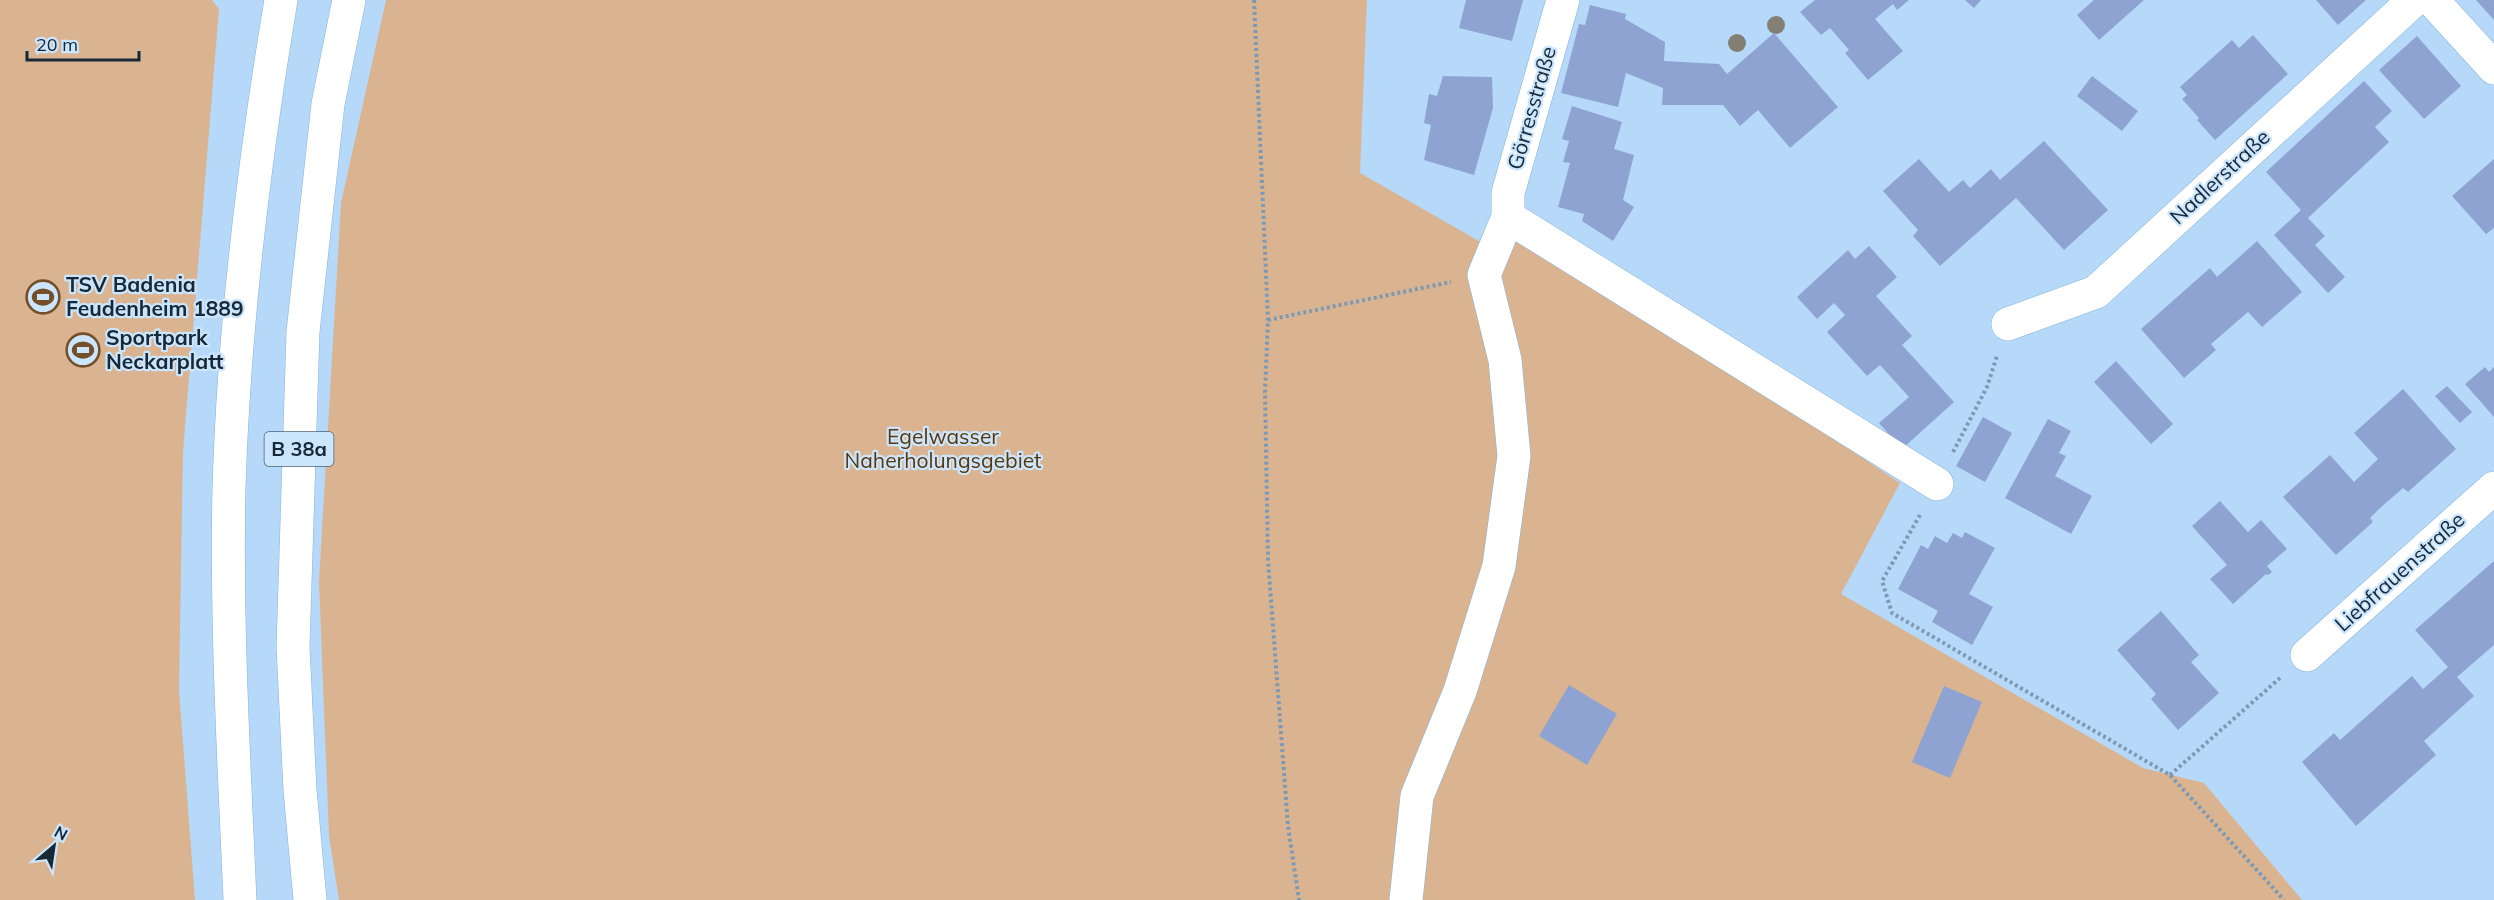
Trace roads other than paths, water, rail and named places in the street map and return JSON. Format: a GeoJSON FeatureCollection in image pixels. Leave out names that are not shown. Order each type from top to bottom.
{"type":"FeatureCollection","features":[{"type":"Feature","properties":{"kind":"main road"},"geometry":{"type":"LineString","coordinates":[[240,900],[228,658],[229,487],[237,347],[252,205],[261,122],[281,0]]}},
{"type":"Feature","properties":{"kind":"main road","name":"B 38a"},"geometry":{"type":"LineString","coordinates":[[310,900],[300,790],[293,647],[303,332],[328,104],[349,0]]}},
{"type":"Feature","properties":{"kind":"main road","name":"Görresstraße"},"geometry":{"type":"LineString","coordinates":[[1406,900],[1417,796],[1460,691],[1499,566],[1514,456],[1504,360],[1484,275],[1508,217],[1508,193],[1563,0]]}},
{"type":"Feature","properties":{"kind":"main road","name":"Nadlerstraße"},"geometry":{"type":"LineString","coordinates":[[2008,324],[2096,291],[2414,0]]}},
{"type":"Feature","properties":{"kind":"main road"},"geometry":{"type":"LineString","coordinates":[[2432,0],[2494,68]]}},
{"type":"Feature","properties":{"kind":"main road"},"geometry":{"type":"LineString","coordinates":[[1508,217],[1937,484]]}},
{"type":"Feature","properties":{"kind":"main road","name":"Liebfrauenstraße"},"geometry":{"type":"LineString","coordinates":[[2307,655],[2494,488]]}},
{"type":"Feature","properties":{"kind":"place","name":"TSV Badenia Feudenheim 1889"},"geometry":{"type":"Point","coordinates":[43,297]}},
{"type":"Feature","properties":{"kind":"place","name":"Sportpark Neckarplatt"},"geometry":{"type":"Point","coordinates":[83,350]}},
{"type":"Feature","properties":{"kind":"park label","name":"Egelwasser Naherholungsgebiet"},"geometry":{"type":"Point","coordinates":[943,449]}}]}
